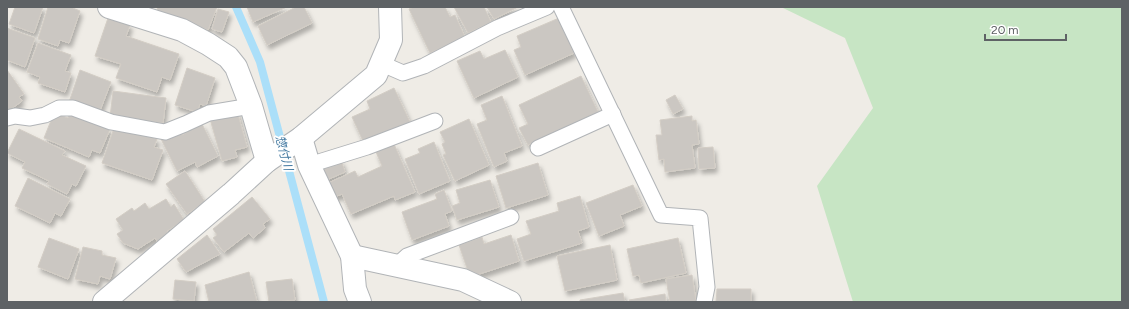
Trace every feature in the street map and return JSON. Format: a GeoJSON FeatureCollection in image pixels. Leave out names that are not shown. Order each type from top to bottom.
{"type":"FeatureCollection","features":[{"type":"Feature","properties":{"kind":"street"},"geometry":{"type":"LineString","coordinates":[[109,7],[182,30],[228,57],[236,67],[271,158]]}},
{"type":"Feature","properties":{"kind":"street"},"geometry":{"type":"LineString","coordinates":[[104,302],[271,158],[298,139],[376,74],[391,40],[390,7]]}},
{"type":"Feature","properties":{"kind":"street"},"geometry":{"type":"LineString","coordinates":[[298,139],[352,256],[355,289],[360,302]]}},
{"type":"Feature","properties":{"kind":"street"},"geometry":{"type":"LineString","coordinates":[[352,256],[463,280],[510,302]]}},
{"type":"Feature","properties":{"kind":"lane"},"geometry":{"type":"LineString","coordinates":[[380,63],[403,73],[424,66],[497,28],[547,7]]}},
{"type":"Feature","properties":{"kind":"lane"},"geometry":{"type":"LineString","coordinates":[[561,7],[661,215],[700,218],[707,287],[704,302]]}},
{"type":"Feature","properties":{"kind":"lane"},"geometry":{"type":"LineString","coordinates":[[7,118],[15,116],[30,118],[45,115],[59,108],[73,108],[111,122],[165,132],[209,113],[251,106]]}},
{"type":"Feature","properties":{"kind":"lane"},"geometry":{"type":"LineString","coordinates":[[538,148],[613,114]]}},
{"type":"Feature","properties":{"kind":"lane"},"geometry":{"type":"LineString","coordinates":[[309,165],[367,147],[435,121]]}},
{"type":"Feature","properties":{"kind":"lane"},"geometry":{"type":"LineString","coordinates":[[396,266],[407,256],[511,217]]}},
{"type":"Feature","properties":{"kind":"green space"},"geometry":{"type":"Polygon","coordinates":[[[781,7],[1122,7],[1122,302],[853,302],[817,186],[873,108],[845,38],[781,7]]]}},
{"type":"Feature","properties":{"kind":"building"},"geometry":{"type":"Polygon","coordinates":[[[15,7],[43,7],[34,33],[9,24],[15,7]]]}},
{"type":"Feature","properties":{"kind":"building"},"geometry":{"type":"Polygon","coordinates":[[[48,7],[73,7],[80,11],[69,43],[60,40],[58,46],[38,39],[48,7]]]}},
{"type":"Feature","properties":{"kind":"building"},"geometry":{"type":"Polygon","coordinates":[[[158,7],[217,7],[208,30],[157,11],[158,7]]]}},
{"type":"Feature","properties":{"kind":"building"},"geometry":{"type":"Polygon","coordinates":[[[247,7],[287,7],[253,22],[247,7]]]}},
{"type":"Feature","properties":{"kind":"building"},"geometry":{"type":"Polygon","coordinates":[[[296,7],[304,7],[312,23],[267,45],[258,26],[296,7]]]}},
{"type":"Feature","properties":{"kind":"building"},"geometry":{"type":"Polygon","coordinates":[[[414,7],[445,7],[450,17],[455,15],[465,37],[430,53],[409,9],[414,7]]]}},
{"type":"Feature","properties":{"kind":"building"},"geometry":{"type":"Polygon","coordinates":[[[454,7],[484,7],[491,22],[468,33],[454,7]]]}},
{"type":"Feature","properties":{"kind":"building"},"geometry":{"type":"Polygon","coordinates":[[[487,7],[518,7],[494,19],[487,7]]]}},
{"type":"Feature","properties":{"kind":"building"},"geometry":{"type":"Polygon","coordinates":[[[218,9],[229,12],[222,32],[212,29],[218,9]]]}},
{"type":"Feature","properties":{"kind":"building"},"geometry":{"type":"Polygon","coordinates":[[[108,18],[130,25],[126,36],[179,54],[170,80],[162,77],[157,92],[116,78],[121,64],[95,56],[108,18]]]}},
{"type":"Feature","properties":{"kind":"building"},"geometry":{"type":"Polygon","coordinates":[[[559,18],[574,53],[525,75],[514,50],[521,47],[517,36],[559,18]]]}},
{"type":"Feature","properties":{"kind":"building"},"geometry":{"type":"Polygon","coordinates":[[[7,28],[35,38],[25,67],[7,60],[7,28]]]}},
{"type":"Feature","properties":{"kind":"building"},"geometry":{"type":"Polygon","coordinates":[[[38,43],[71,55],[65,71],[71,73],[65,92],[38,83],[40,77],[27,72],[38,43]]]}},
{"type":"Feature","properties":{"kind":"building"},"geometry":{"type":"Polygon","coordinates":[[[505,50],[518,77],[474,98],[457,61],[480,51],[484,59],[505,50]]]}},
{"type":"Feature","properties":{"kind":"building"},"geometry":{"type":"Polygon","coordinates":[[[187,68],[215,78],[206,106],[200,104],[197,112],[175,105],[187,68]]]}},
{"type":"Feature","properties":{"kind":"building"},"geometry":{"type":"Polygon","coordinates":[[[7,70],[24,94],[19,97],[22,101],[7,112],[7,70]]]}},
{"type":"Feature","properties":{"kind":"building"},"geometry":{"type":"Polygon","coordinates":[[[80,70],[111,82],[99,113],[69,102],[80,70]]]}},
{"type":"Feature","properties":{"kind":"building"},"geometry":{"type":"Polygon","coordinates":[[[581,76],[598,112],[528,145],[519,128],[528,124],[519,105],[581,76]]]}},
{"type":"Feature","properties":{"kind":"building"},"geometry":{"type":"Polygon","coordinates":[[[394,88],[410,122],[377,137],[376,135],[363,141],[352,117],[370,109],[367,101],[394,88]]]}},
{"type":"Feature","properties":{"kind":"building"},"geometry":{"type":"Polygon","coordinates":[[[113,91],[166,98],[163,123],[110,117],[113,91]]]}},
{"type":"Feature","properties":{"kind":"building"},"geometry":{"type":"Polygon","coordinates":[[[675,95],[683,109],[673,114],[666,100],[675,95]]]}},
{"type":"Feature","properties":{"kind":"building"},"geometry":{"type":"Polygon","coordinates":[[[502,96],[522,146],[504,153],[507,161],[494,167],[477,124],[487,120],[481,105],[502,96]]]}},
{"type":"Feature","properties":{"kind":"building"},"geometry":{"type":"Polygon","coordinates":[[[237,111],[247,147],[235,150],[237,157],[222,161],[210,119],[237,111]]]}},
{"type":"Feature","properties":{"kind":"building"},"geometry":{"type":"Polygon","coordinates":[[[70,112],[110,129],[100,153],[92,150],[89,157],[44,138],[54,113],[68,118],[70,112]]]}},
{"type":"Feature","properties":{"kind":"building"},"geometry":{"type":"Polygon","coordinates":[[[692,116],[692,121],[696,120],[699,144],[692,145],[695,168],[665,172],[664,159],[659,160],[656,135],[662,135],[660,120],[692,116]]]}},
{"type":"Feature","properties":{"kind":"building"},"geometry":{"type":"Polygon","coordinates":[[[469,119],[489,165],[455,181],[443,155],[446,154],[442,144],[445,142],[440,132],[469,119]]]}},
{"type":"Feature","properties":{"kind":"building"},"geometry":{"type":"Polygon","coordinates":[[[202,124],[218,156],[197,167],[195,162],[177,171],[161,139],[179,129],[182,135],[202,124]]]}},
{"type":"Feature","properties":{"kind":"building"},"geometry":{"type":"Polygon","coordinates":[[[115,125],[157,139],[154,147],[163,150],[152,180],[102,163],[115,125]]]}},
{"type":"Feature","properties":{"kind":"building"},"geometry":{"type":"Polygon","coordinates":[[[19,129],[65,151],[62,155],[86,166],[76,186],[72,184],[67,194],[47,184],[49,181],[22,168],[25,162],[7,153],[19,129]]]}},
{"type":"Feature","properties":{"kind":"building"},"geometry":{"type":"Polygon","coordinates":[[[434,142],[450,181],[419,194],[405,159],[420,153],[418,149],[434,142]]]}},
{"type":"Feature","properties":{"kind":"building"},"geometry":{"type":"Polygon","coordinates":[[[394,144],[415,192],[395,200],[394,196],[351,214],[342,194],[332,198],[326,184],[355,171],[358,177],[382,166],[376,152],[394,144]]]}},
{"type":"Feature","properties":{"kind":"building"},"geometry":{"type":"Polygon","coordinates":[[[713,147],[715,168],[699,169],[698,148],[713,147]]]}},
{"type":"Feature","properties":{"kind":"building"},"geometry":{"type":"Polygon","coordinates":[[[341,160],[345,172],[322,182],[317,170],[341,160]]]}},
{"type":"Feature","properties":{"kind":"building"},"geometry":{"type":"Polygon","coordinates":[[[538,163],[548,195],[506,208],[496,176],[538,163]]]}},
{"type":"Feature","properties":{"kind":"building"},"geometry":{"type":"Polygon","coordinates":[[[185,171],[205,202],[187,214],[166,184],[185,171]]]}},
{"type":"Feature","properties":{"kind":"building"},"geometry":{"type":"Polygon","coordinates":[[[28,178],[70,199],[61,216],[55,213],[50,223],[15,206],[28,178]]]}},
{"type":"Feature","properties":{"kind":"building"},"geometry":{"type":"Polygon","coordinates":[[[490,180],[499,207],[457,220],[452,206],[460,203],[456,190],[490,180]]]}},
{"type":"Feature","properties":{"kind":"building"},"geometry":{"type":"Polygon","coordinates":[[[633,185],[642,206],[620,215],[624,226],[599,236],[586,203],[633,185]]]}},
{"type":"Feature","properties":{"kind":"building"},"geometry":{"type":"Polygon","coordinates":[[[444,190],[452,211],[445,214],[449,226],[412,240],[402,212],[437,199],[435,194],[444,190]]]}},
{"type":"Feature","properties":{"kind":"building"},"geometry":{"type":"Polygon","coordinates":[[[580,196],[589,227],[578,231],[582,243],[524,261],[517,239],[531,234],[526,221],[559,211],[557,203],[580,196]]]}},
{"type":"Feature","properties":{"kind":"building"},"geometry":{"type":"Polygon","coordinates":[[[252,197],[270,219],[263,224],[265,228],[253,238],[249,233],[224,252],[213,238],[217,235],[213,229],[252,197]]]}},
{"type":"Feature","properties":{"kind":"building"},"geometry":{"type":"Polygon","coordinates":[[[166,199],[171,207],[174,204],[184,220],[167,231],[169,236],[158,243],[155,238],[138,249],[123,243],[117,234],[123,230],[116,219],[132,208],[134,211],[145,203],[149,209],[166,199]]]}},
{"type":"Feature","properties":{"kind":"building"},"geometry":{"type":"Polygon","coordinates":[[[207,235],[220,254],[186,272],[177,259],[207,235]]]}},
{"type":"Feature","properties":{"kind":"building"},"geometry":{"type":"Polygon","coordinates":[[[511,235],[519,261],[470,277],[459,245],[482,237],[484,244],[511,235]]]}},
{"type":"Feature","properties":{"kind":"building"},"geometry":{"type":"Polygon","coordinates":[[[49,238],[79,249],[68,279],[38,267],[49,238]]]}},
{"type":"Feature","properties":{"kind":"building"},"geometry":{"type":"Polygon","coordinates":[[[678,238],[686,273],[641,283],[639,275],[633,276],[627,249],[678,238]]]}},
{"type":"Feature","properties":{"kind":"building"},"geometry":{"type":"Polygon","coordinates":[[[610,245],[617,280],[565,291],[557,256],[610,245]]]}},
{"type":"Feature","properties":{"kind":"building"},"geometry":{"type":"Polygon","coordinates":[[[83,247],[102,251],[102,255],[116,258],[110,279],[100,276],[98,284],[75,279],[83,247]]]}},
{"type":"Feature","properties":{"kind":"building"},"geometry":{"type":"Polygon","coordinates":[[[249,272],[257,302],[209,302],[205,285],[249,272]]]}},
{"type":"Feature","properties":{"kind":"building"},"geometry":{"type":"Polygon","coordinates":[[[692,275],[696,302],[670,302],[666,279],[692,275]]]}},
{"type":"Feature","properties":{"kind":"building"},"geometry":{"type":"Polygon","coordinates":[[[292,279],[295,300],[269,302],[266,282],[292,279]]]}},
{"type":"Feature","properties":{"kind":"building"},"geometry":{"type":"Polygon","coordinates":[[[175,280],[196,282],[194,301],[173,299],[175,280]]]}},
{"type":"Feature","properties":{"kind":"building"},"geometry":{"type":"Polygon","coordinates":[[[717,289],[751,289],[751,302],[716,302],[717,289]]]}},
{"type":"Feature","properties":{"kind":"building"},"geometry":{"type":"Polygon","coordinates":[[[623,293],[625,302],[580,302],[580,300],[623,293]]]}},
{"type":"Feature","properties":{"kind":"building"},"geometry":{"type":"Polygon","coordinates":[[[665,294],[666,302],[630,302],[629,300],[665,294]]]}},
{"type":"Feature","properties":{"kind":"waterway","name":"惣付川"},"geometry":{"type":"LineString","coordinates":[[236,7],[260,62],[324,302]]}}]}
